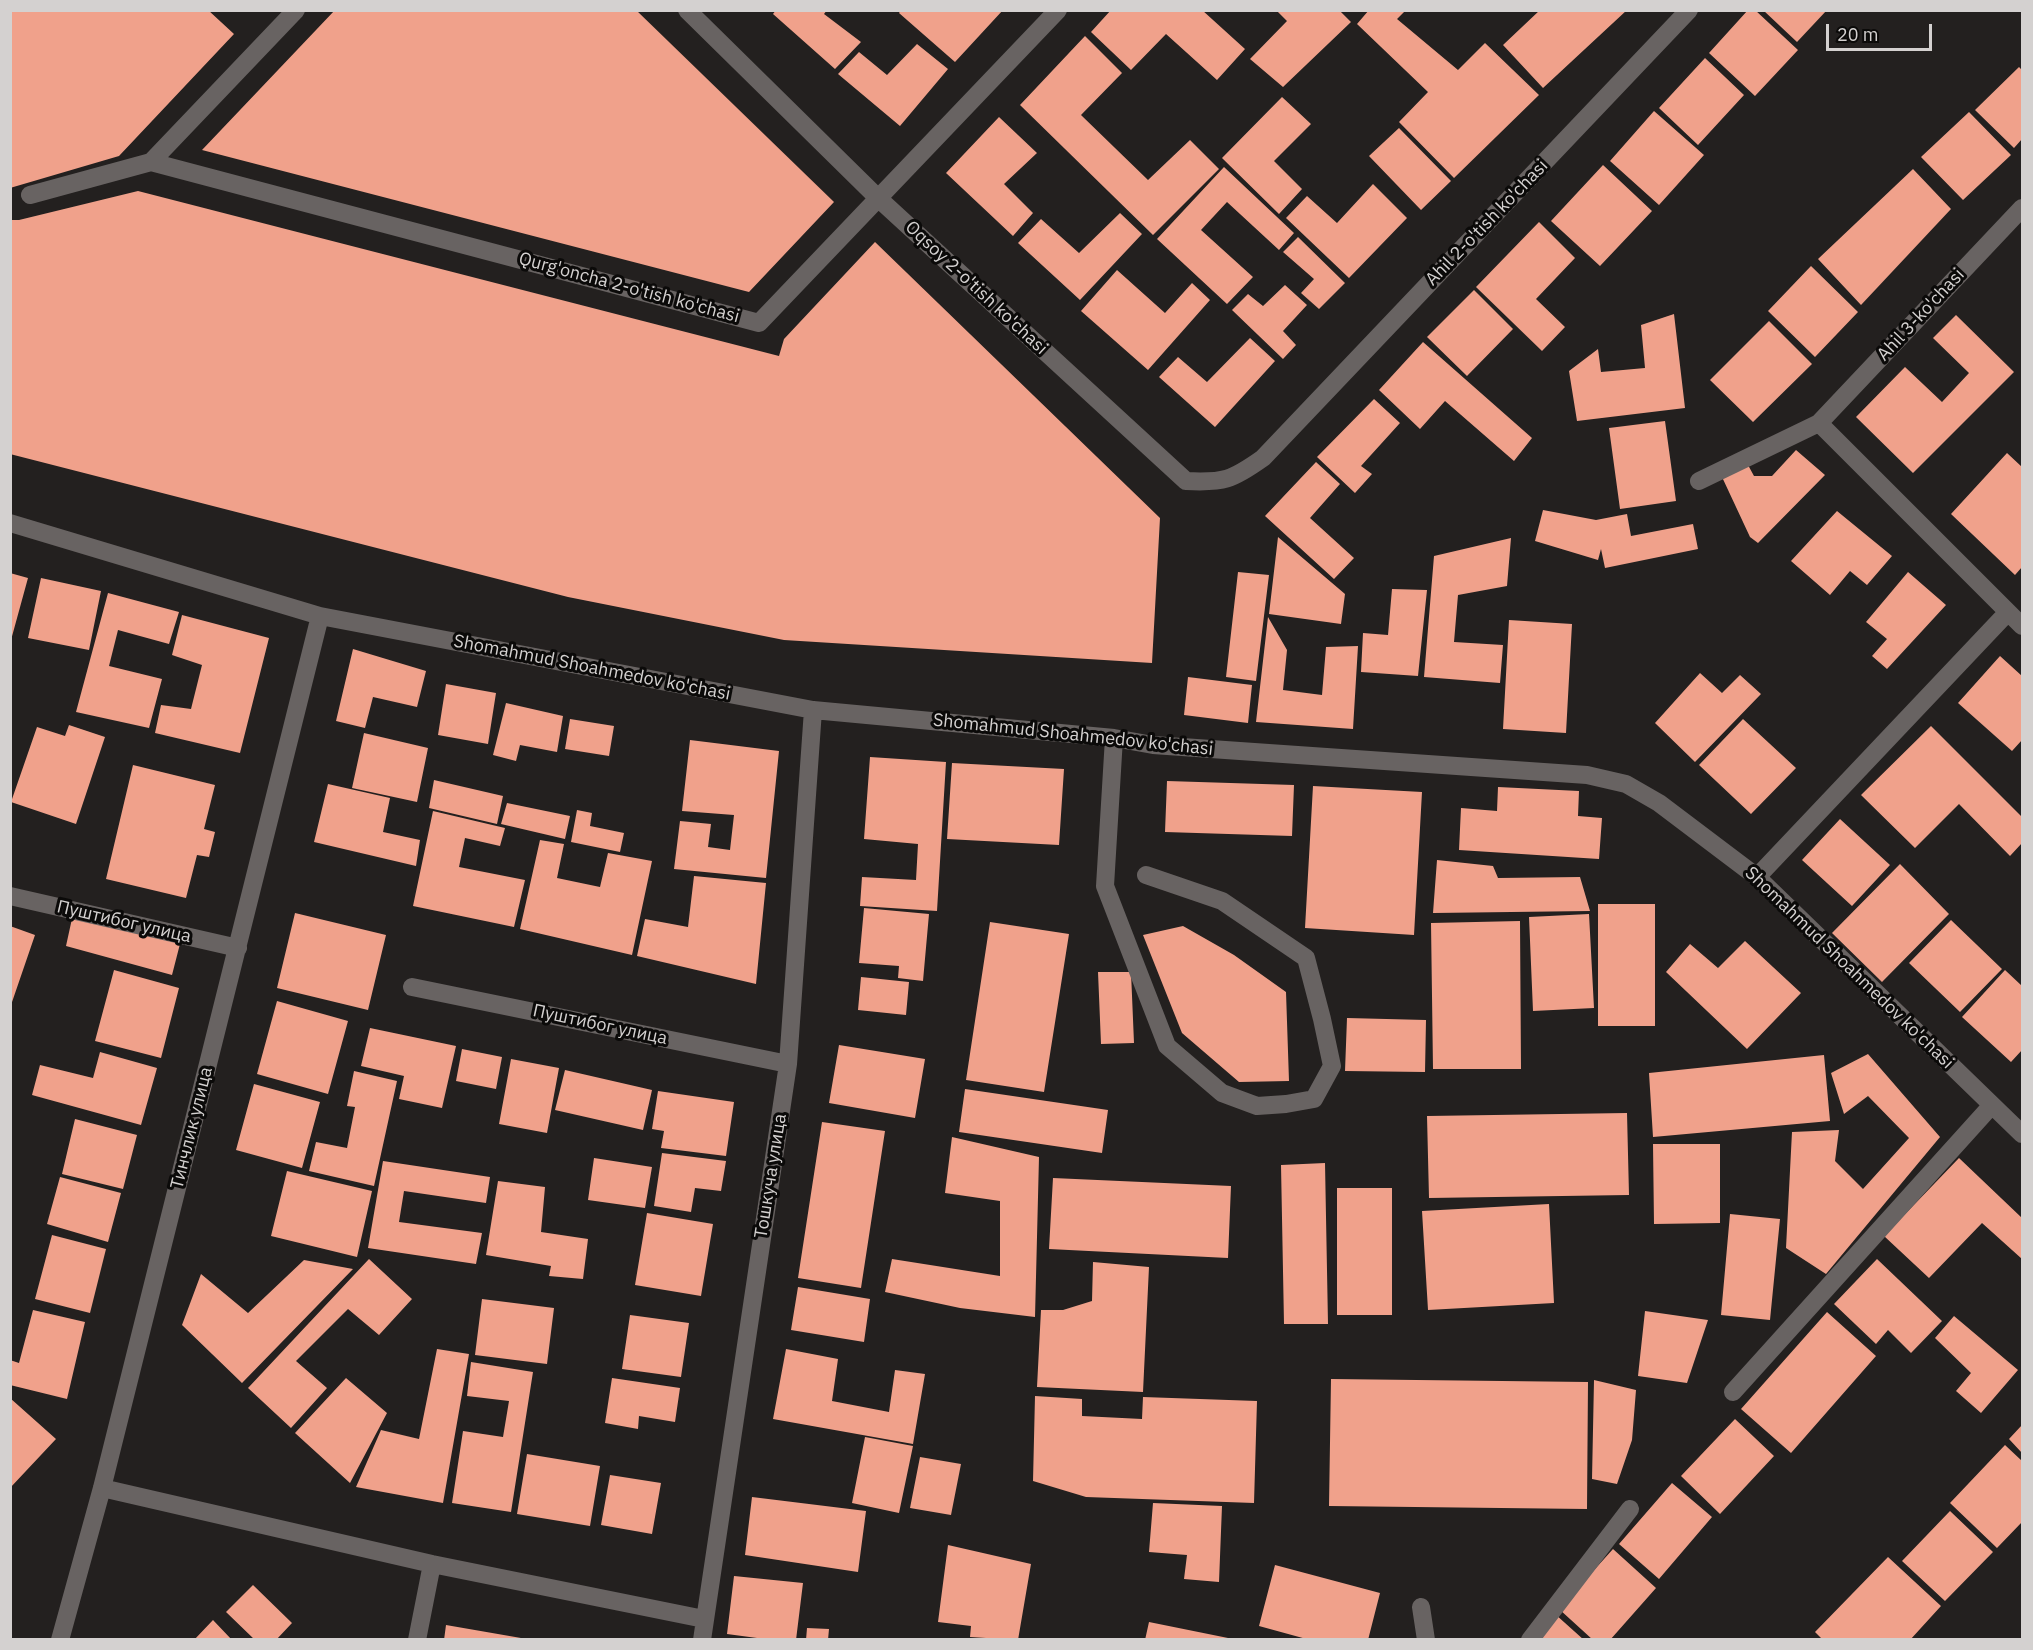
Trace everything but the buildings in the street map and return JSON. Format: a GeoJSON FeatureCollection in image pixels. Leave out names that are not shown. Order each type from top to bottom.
{"type":"FeatureCollection","features":[{"type":"Feature","properties":{"kind":"street"},"geometry":{"type":"LineString","coordinates":[[30,195],[151,162],[296,10]]}},
{"type":"Feature","properties":{"kind":"street","name":"Oqsoy 2-o'tish ko'chasi"},"geometry":{"type":"LineString","coordinates":[[687,10],[878,198],[1186,481],[1214,482],[1238,475],[1263,458],[1285,435]]}},
{"type":"Feature","properties":{"kind":"street","name":"Qurg'oncha 2-o'tish ko'chasi"},"geometry":{"type":"LineString","coordinates":[[151,162],[759,323],[1058,10]]}},
{"type":"Feature","properties":{"kind":"street","name":"Ahil 2-o'tish ko'chasi"},"geometry":{"type":"LineString","coordinates":[[1285,435],[1689,10]]}},
{"type":"Feature","properties":{"kind":"street","name":"Ahil 3-ko'chasi"},"geometry":{"type":"LineString","coordinates":[[1699,481],[1819,423],[2022,208]]}},
{"type":"Feature","properties":{"kind":"street"},"geometry":{"type":"LineString","coordinates":[[1819,423],[2022,626]]}},
{"type":"Feature","properties":{"kind":"street","name":"Shomahmud Shoahmedov ko'chasi"},"geometry":{"type":"LineString","coordinates":[[10,523],[320,616],[813,710],[1114,738],[1153,745],[1587,775],[1626,784],[1659,803],[1757,877],[2022,1134]]}},
{"type":"Feature","properties":{"kind":"street"},"geometry":{"type":"LineString","coordinates":[[1757,877],[2008,612]]}},
{"type":"Feature","properties":{"kind":"street","name":"Тинчлик улица"},"geometry":{"type":"LineString","coordinates":[[60,1640],[102,1488],[320,616]]}},
{"type":"Feature","properties":{"kind":"street","name":"Тошкуча улица"},"geometry":{"type":"LineString","coordinates":[[702,1640],[788,1064],[813,710]]}},
{"type":"Feature","properties":{"kind":"street"},"geometry":{"type":"LineString","coordinates":[[1114,738],[1105,886],[1167,1046],[1222,1093],[1257,1106],[1314,1099],[1332,1066],[1306,958],[1222,901],[1146,875]]}},
{"type":"Feature","properties":{"kind":"street","name":"Пуштибог улица"},"geometry":{"type":"LineString","coordinates":[[10,896],[238,948]]}},
{"type":"Feature","properties":{"kind":"street","name":"Пуштибог улица"},"geometry":{"type":"LineString","coordinates":[[412,987],[788,1064]]}},
{"type":"Feature","properties":{"kind":"street"},"geometry":{"type":"LineString","coordinates":[[1733,1392],[1992,1105]]}},
{"type":"Feature","properties":{"kind":"street"},"geometry":{"type":"LineString","coordinates":[[102,1488],[432,1564],[704,1619]]}},
{"type":"Feature","properties":{"kind":"street"},"geometry":{"type":"LineString","coordinates":[[1530,1640],[1630,1509]]}},
{"type":"Feature","properties":{"kind":"street"},"geometry":{"type":"LineString","coordinates":[[417,1640],[432,1564]]}},
{"type":"Feature","properties":{"kind":"street"},"geometry":{"type":"LineString","coordinates":[[1421,1607],[1426,1640]]}}]}
